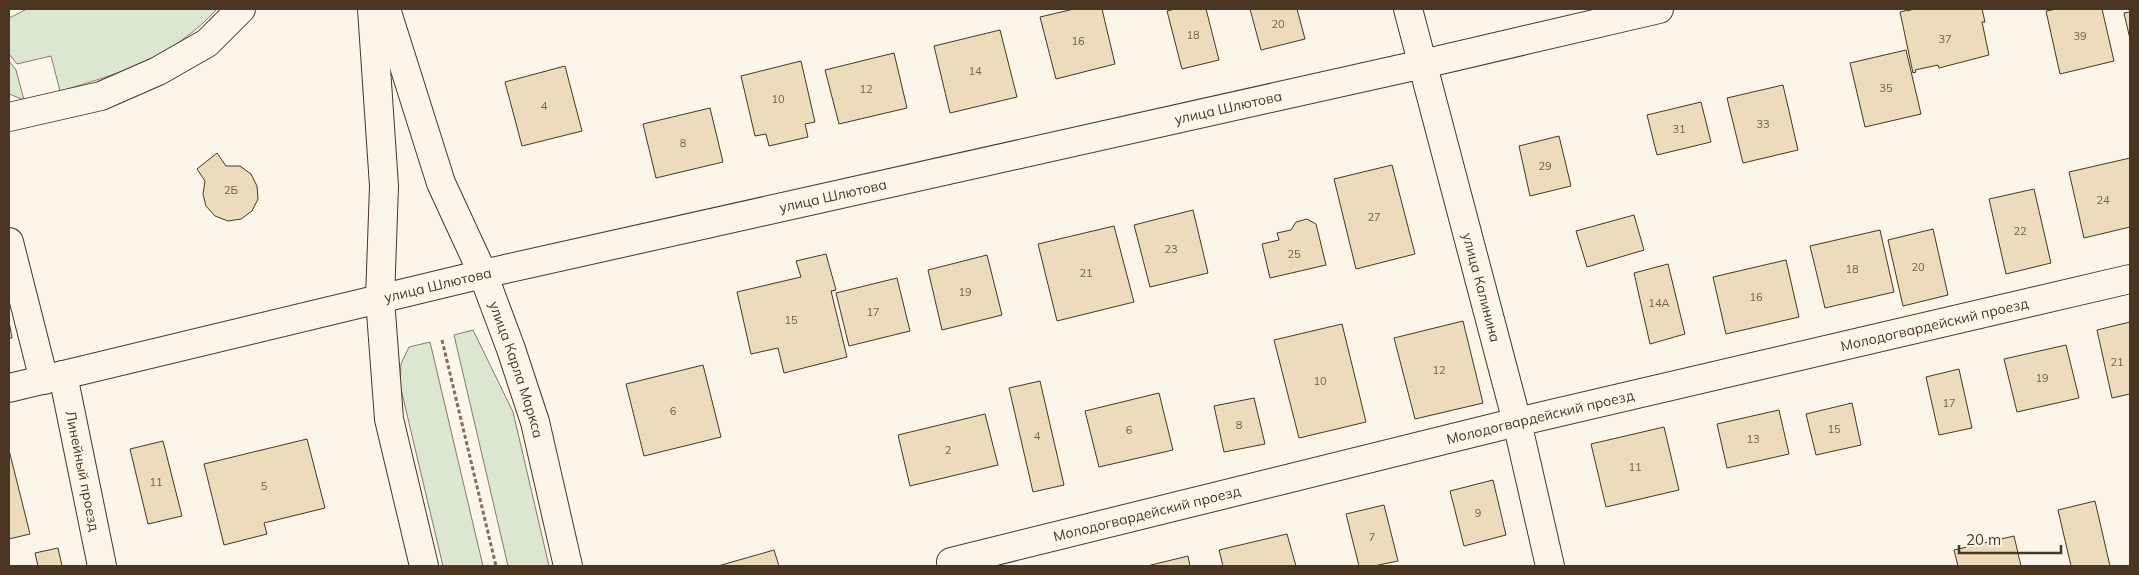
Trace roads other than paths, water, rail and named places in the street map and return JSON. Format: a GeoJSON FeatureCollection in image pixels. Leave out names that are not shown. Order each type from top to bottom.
{"type":"FeatureCollection","features":[{"type":"Feature","properties":{"kind":"main road"},"geometry":{"type":"LineString","coordinates":[[9,117],[101,96],[158,72],[207,43],[241,9]]}},
{"type":"Feature","properties":{"kind":"main road"},"geometry":{"type":"LineString","coordinates":[[372,9],[384,186],[380,299],[389,419],[424,566]]}},
{"type":"Feature","properties":{"kind":"main road","name":"улица Карла Маркса"},"geometry":{"type":"LineString","coordinates":[[386,9],[441,183],[483,274],[511,349],[535,422],[568,566]]}},
{"type":"Feature","properties":{"kind":"main road","name":"улица Калинина"},"geometry":{"type":"LineString","coordinates":[[1408,9],[1517,422],[1550,566]]}},
{"type":"Feature","properties":{"kind":"main road","name":"улица Шлютова"},"geometry":{"type":"LineString","coordinates":[[9,388],[483,274],[1423,64],[1660,9]]}},
{"type":"Feature","properties":{"kind":"main road","name":"Линейный проезд"},"geometry":{"type":"LineString","coordinates":[[9,242],[54,377],[102,566]]}},
{"type":"Feature","properties":{"kind":"main road","name":"Молодогвардейский проезд"},"geometry":{"type":"LineString","coordinates":[[952,564],[1517,422],[2130,279]]}}]}
